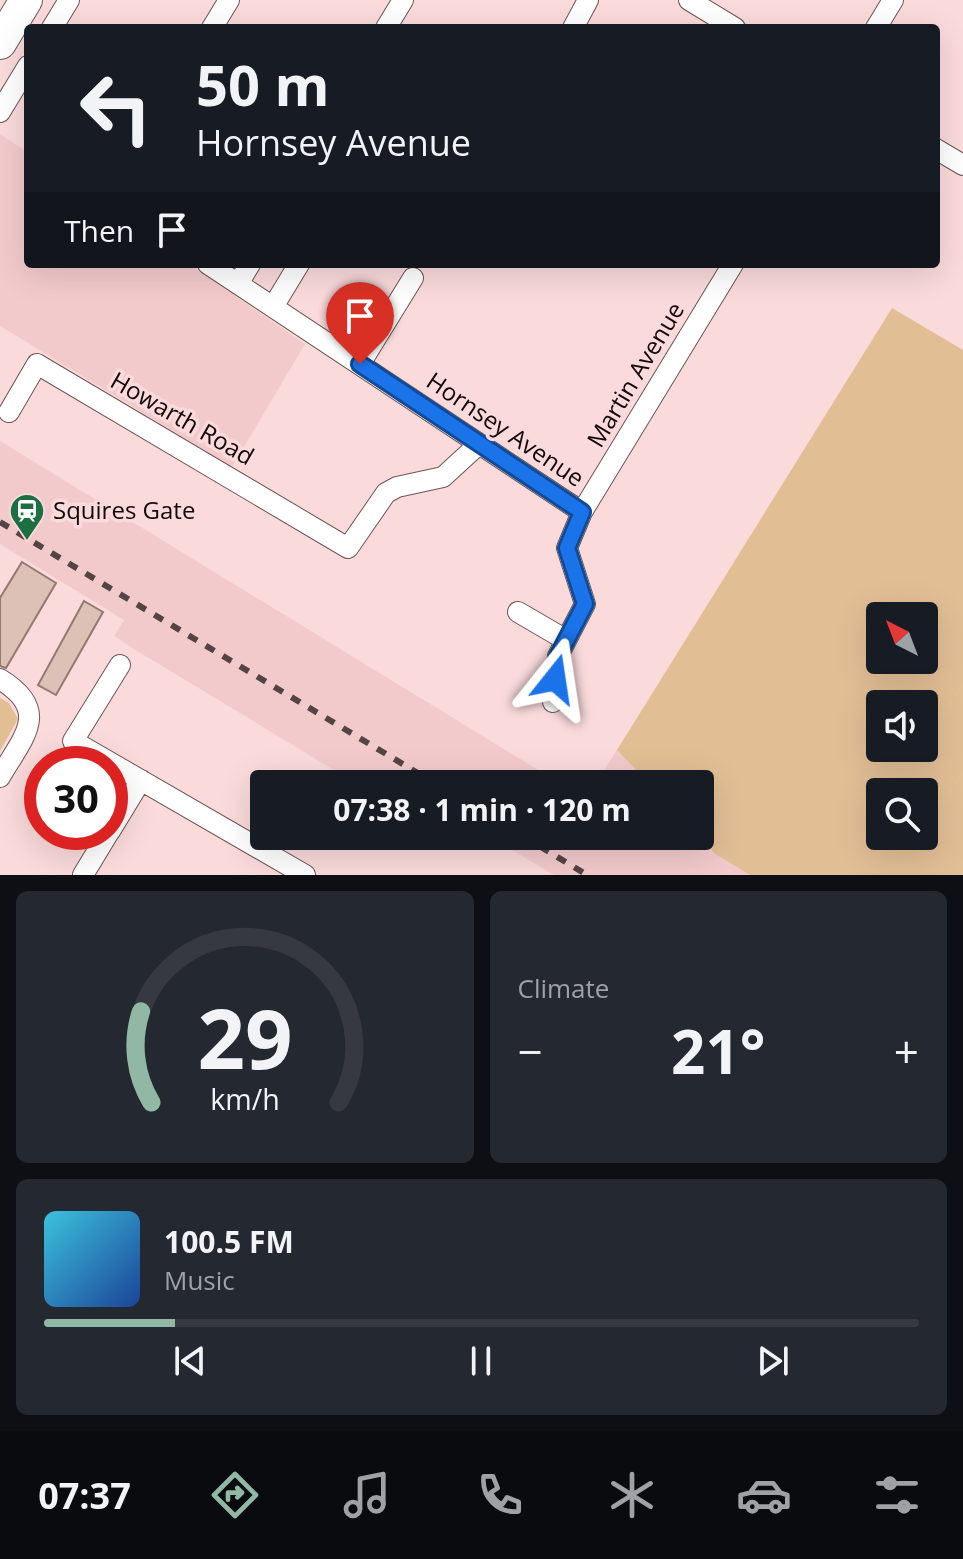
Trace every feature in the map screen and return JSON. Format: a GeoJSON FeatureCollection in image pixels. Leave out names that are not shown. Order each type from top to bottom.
{"type":"FeatureCollection","features":[{"type":"Feature","properties":{"kind":"main road"},"geometry":{"type":"LineString","coordinates":[[0,43],[26,0]]}},
{"type":"Feature","properties":{"kind":"street"},"geometry":{"type":"LineString","coordinates":[[54,24],[69,0]]}},
{"type":"Feature","properties":{"kind":"street"},"geometry":{"type":"LineString","coordinates":[[214,24],[229,0]]}},
{"type":"Feature","properties":{"kind":"street"},"geometry":{"type":"LineString","coordinates":[[388,24],[403,0]]}},
{"type":"Feature","properties":{"kind":"street"},"geometry":{"type":"LineString","coordinates":[[575,24],[588,0]]}},
{"type":"Feature","properties":{"kind":"street"},"geometry":{"type":"LineString","coordinates":[[689,0],[728,24]]}},
{"type":"Feature","properties":{"kind":"street"},"geometry":{"type":"LineString","coordinates":[[878,24],[893,0]]}},
{"type":"Feature","properties":{"kind":"street"},"geometry":{"type":"LineString","coordinates":[[0,112],[24,73]]}},
{"type":"Feature","properties":{"kind":"street"},"geometry":{"type":"LineString","coordinates":[[940,151],[963,165]]}},
{"type":"Feature","properties":{"kind":"street","name":"Hornsey Avenue"},"geometry":{"type":"LineString","coordinates":[[214,268],[582,512]]}},
{"type":"Feature","properties":{"kind":"street"},"geometry":{"type":"LineString","coordinates":[[238,284],[248,268]]}},
{"type":"Feature","properties":{"kind":"street"},"geometry":{"type":"LineString","coordinates":[[273,307],[297,268]]}},
{"type":"Feature","properties":{"kind":"street","name":"Martin Avenue"},"geometry":{"type":"LineString","coordinates":[[553,702],[558,656],[585,604],[567,548],[582,512],[731,268]]}},
{"type":"Feature","properties":{"kind":"street"},"geometry":{"type":"LineString","coordinates":[[360,364],[413,278]]}},
{"type":"Feature","properties":{"kind":"street","name":"Howarth Road"},"geometry":{"type":"LineString","coordinates":[[9,412],[37,364],[348,548],[386,493],[397,487],[443,477],[479,444]]}},
{"type":"Feature","properties":{"kind":"street"},"geometry":{"type":"LineString","coordinates":[[518,612],[566,640]]}},
{"type":"Feature","properties":{"kind":"street"},"geometry":{"type":"LineString","coordinates":[[120,665],[73,741],[305,875]]}},
{"type":"Feature","properties":{"kind":"street"},"geometry":{"type":"LineString","coordinates":[[0,679],[29,703],[30,716],[27,729],[0,777]]}},
{"type":"Feature","properties":{"kind":"street"},"geometry":{"type":"LineString","coordinates":[[128,801],[141,780]]}},
{"type":"Feature","properties":{"kind":"street"},"geometry":{"type":"LineString","coordinates":[[83,875],[98,850]]}},
{"type":"Feature","properties":{"kind":"shaded area"},"geometry":{"type":"Polygon","coordinates":[[[0,134],[24,150],[24,268],[195,268],[305,344],[232,467],[0,326],[0,134]]]}},
{"type":"Feature","properties":{"kind":"shaded area"},"geometry":{"type":"Polygon","coordinates":[[[892,308],[963,350],[963,875],[750,875],[711,850],[714,850],[714,770],[636,770],[617,750],[892,308]]]}},
{"type":"Feature","properties":{"kind":"shaded area"},"geometry":{"type":"Polygon","coordinates":[[[0,441],[538,770],[334,770],[114,636],[124,620],[0,544],[0,441]]]}},
{"type":"Feature","properties":{"kind":"shaded area"},"geometry":{"type":"Polygon","coordinates":[[[0,698],[9,703],[18,719],[0,751],[0,698]]]}},
{"type":"Feature","properties":{"kind":"shaded area"},"geometry":{"type":"Polygon","coordinates":[[[617,750],[636,770],[604,770],[617,750]]]}},
{"type":"Feature","properties":{"kind":"shaded area"},"geometry":{"type":"Polygon","coordinates":[[[512,850],[711,850],[750,875],[554,875],[512,850]]]}},
{"type":"Feature","properties":{"kind":"building"},"geometry":{"type":"Polygon","coordinates":[[[22,562],[56,583],[6,668],[0,666],[0,598],[22,562]]]}},
{"type":"Feature","properties":{"kind":"building"},"geometry":{"type":"Polygon","coordinates":[[[84,601],[103,612],[56,695],[38,685],[84,601]]]}},
{"type":"Feature","properties":{"kind":"railway"},"geometry":{"type":"LineString","coordinates":[[0,522],[413,770]]}},
{"type":"Feature","properties":{"kind":"railway"},"geometry":{"type":"LineString","coordinates":[[546,850],[587,875]]}},
{"type":"Feature","properties":{"kind":"place","name":"Squires Gate"},"geometry":{"type":"Point","coordinates":[27,542]}},
{"type":"Feature","properties":{"kind":"route"},"geometry":{"type":"LineString","coordinates":[[360,364],[582,512],[567,548],[585,604],[558,656],[555,679]]}}]}
